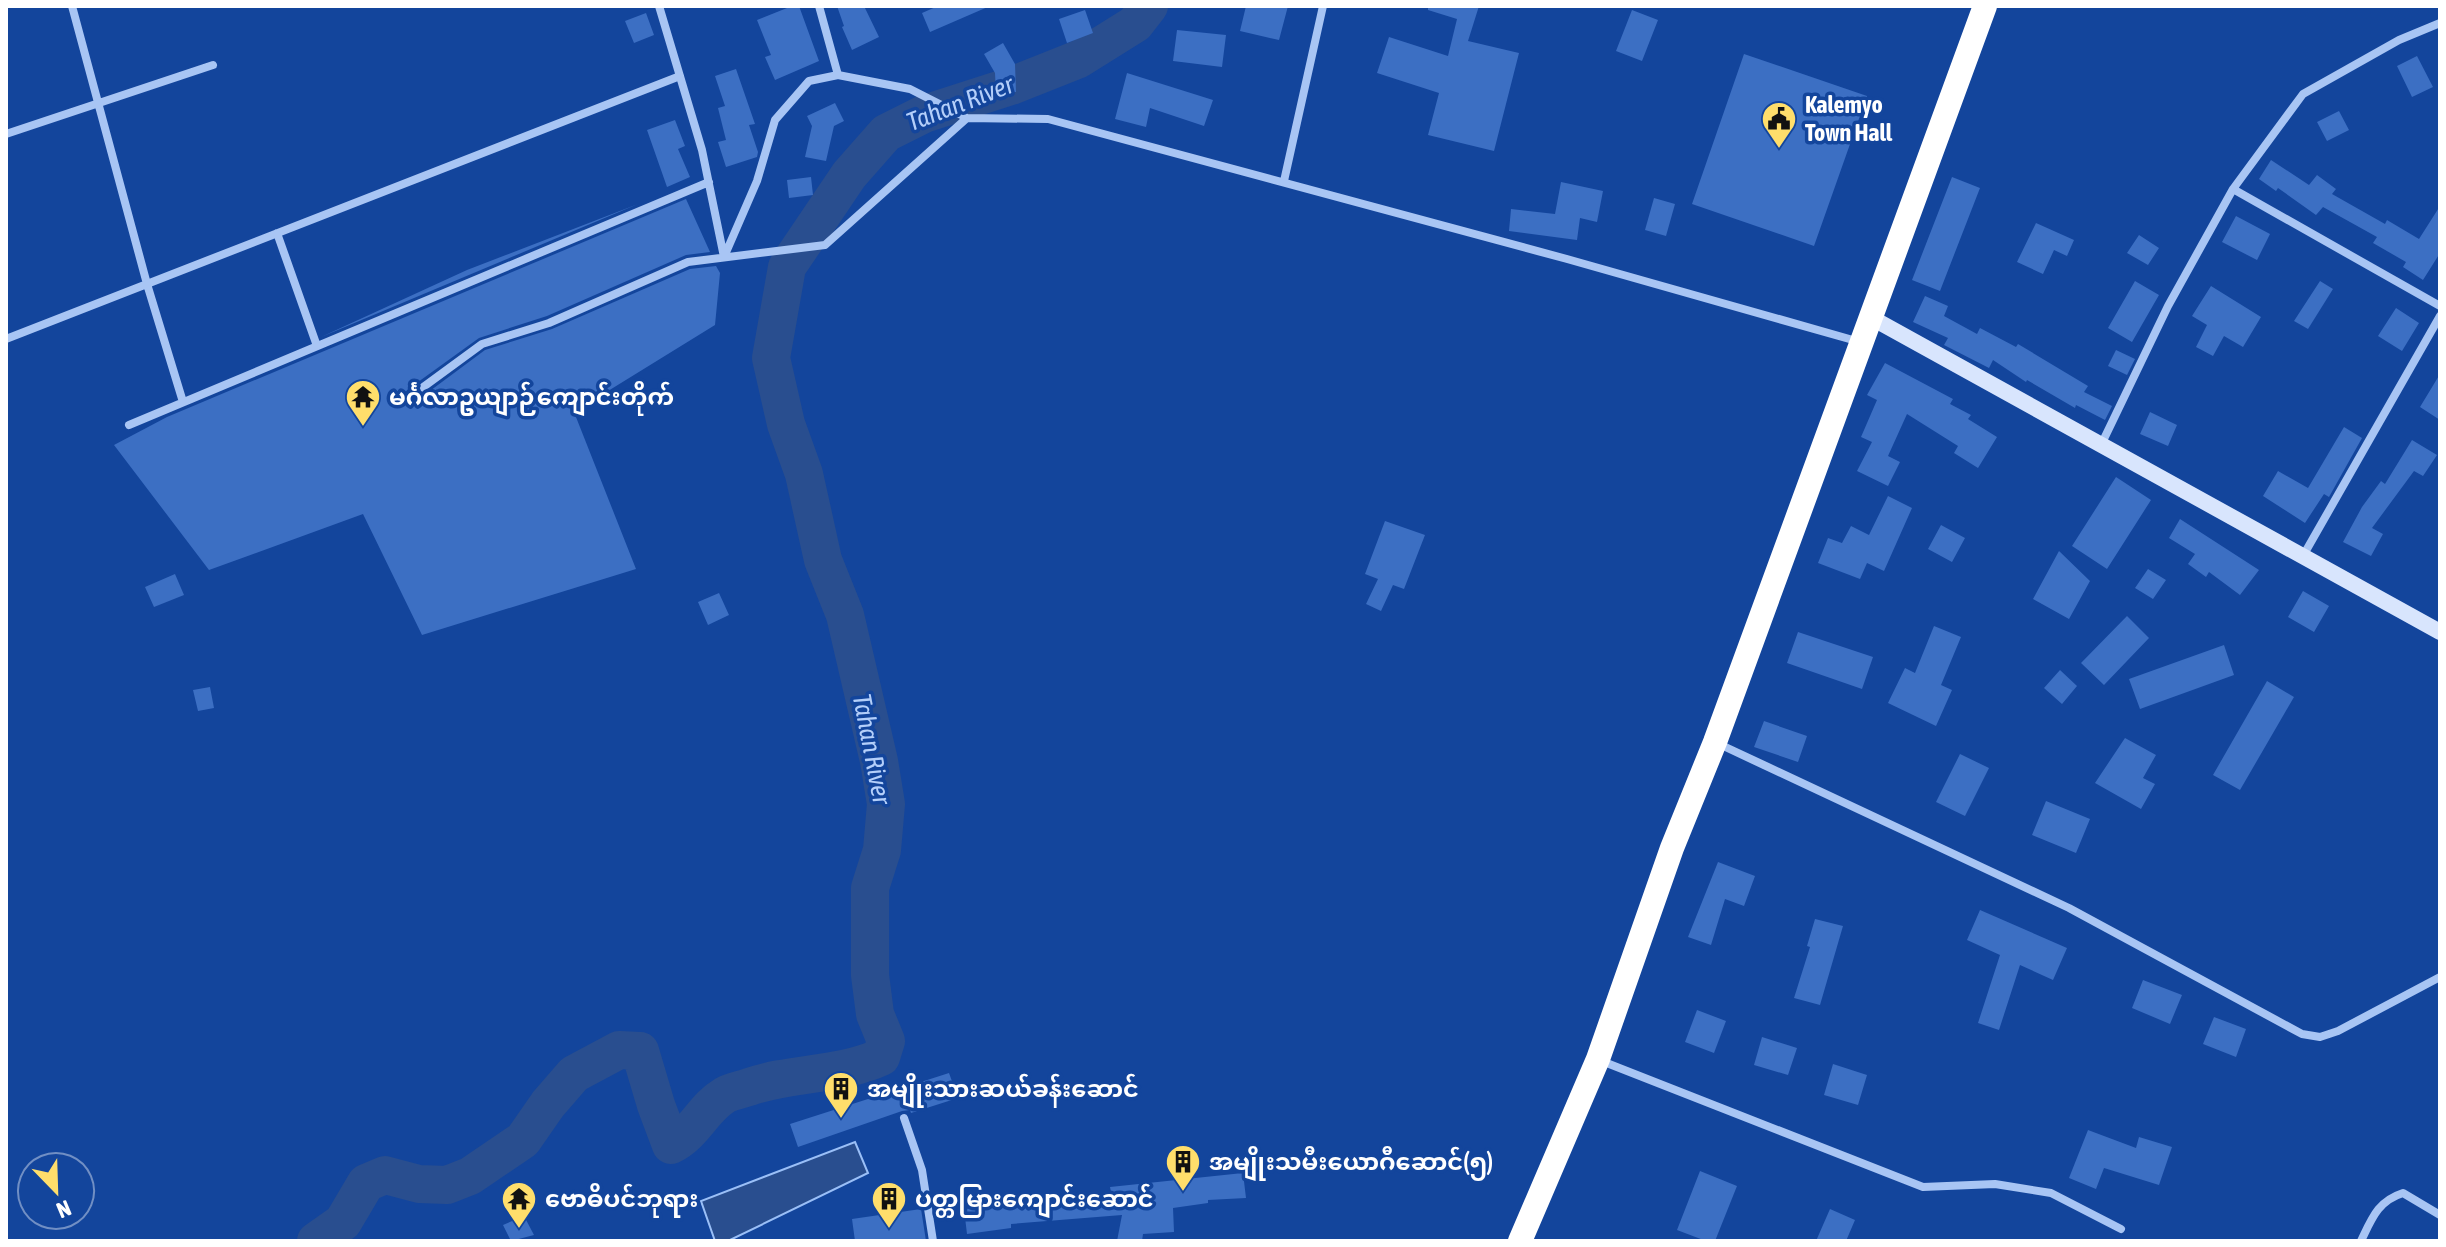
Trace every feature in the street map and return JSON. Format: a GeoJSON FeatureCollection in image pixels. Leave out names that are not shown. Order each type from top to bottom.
{"type":"FeatureCollection","features":[{"type":"Feature","properties":{"kind":"highway"},"geometry":{"type":"LineString","coordinates":[[1520,1241],[1598,1059],[1672,848],[1715,742],[1985,6]]}},
{"type":"Feature","properties":{"kind":"street"},"geometry":{"type":"LineString","coordinates":[[72,6],[147,284],[183,402]]}},
{"type":"Feature","properties":{"kind":"street"},"geometry":{"type":"LineString","coordinates":[[659,6],[702,150],[724,257]]}},
{"type":"Feature","properties":{"kind":"street"},"geometry":{"type":"LineString","coordinates":[[819,6],[838,75]]}},
{"type":"Feature","properties":{"kind":"street"},"geometry":{"type":"LineString","coordinates":[[1284,181],[1323,6]]}},
{"type":"Feature","properties":{"kind":"street"},"geometry":{"type":"LineString","coordinates":[[2102,443],[2168,306],[2233,189],[2303,94],[2399,40],[2440,23]]}},
{"type":"Feature","properties":{"kind":"street"},"geometry":{"type":"LineString","coordinates":[[6,134],[213,65]]}},
{"type":"Feature","properties":{"kind":"street"},"geometry":{"type":"LineString","coordinates":[[724,257],[757,181],[775,120],[809,81],[838,75],[910,89],[967,118],[1048,119],[1284,181],[1861,342]]}},
{"type":"Feature","properties":{"kind":"street"},"geometry":{"type":"LineString","coordinates":[[6,339],[680,76]]}},
{"type":"Feature","properties":{"kind":"street"},"geometry":{"type":"LineString","coordinates":[[411,396],[482,344],[549,323],[688,262],[825,245],[967,118]]}},
{"type":"Feature","properties":{"kind":"street"},"geometry":{"type":"LineString","coordinates":[[129,425],[709,182]]}},
{"type":"Feature","properties":{"kind":"street"},"geometry":{"type":"LineString","coordinates":[[2233,189],[2440,306]]}},
{"type":"Feature","properties":{"kind":"street"},"geometry":{"type":"LineString","coordinates":[[277,233],[317,346]]}},
{"type":"Feature","properties":{"kind":"street"},"geometry":{"type":"LineString","coordinates":[[2303,556],[2440,316]]}},
{"type":"Feature","properties":{"kind":"street"},"geometry":{"type":"LineString","coordinates":[[1870,317],[2440,632]]}},
{"type":"Feature","properties":{"kind":"street"},"geometry":{"type":"LineString","coordinates":[[1715,742],[2069,908],[2302,1034],[2320,1037],[2338,1031],[2440,977]]}},
{"type":"Feature","properties":{"kind":"street"},"geometry":{"type":"LineString","coordinates":[[1598,1059],[1923,1187],[1995,1184],[2051,1193],[2121,1229]]}},
{"type":"Feature","properties":{"kind":"street"},"geometry":{"type":"LineString","coordinates":[[904,1118],[922,1170],[933,1241]]}},
{"type":"Feature","properties":{"kind":"street"},"geometry":{"type":"LineString","coordinates":[[2361,1241],[2376,1208],[2389,1197],[2403,1193],[2440,1215]]}},
{"type":"Feature","properties":{"kind":"water"},"geometry":{"type":"Polygon","coordinates":[[[855,1142],[868,1173],[728,1241],[715,1241],[701,1201],[855,1142]]]}},
{"type":"Feature","properties":{"kind":"building"},"geometry":{"type":"Polygon","coordinates":[[[799,6],[819,61],[775,80],[765,57],[771,55],[757,20],[799,6]]]}},
{"type":"Feature","properties":{"kind":"building"},"geometry":{"type":"Polygon","coordinates":[[[837,6],[864,6],[879,37],[852,50],[837,6]]]}},
{"type":"Feature","properties":{"kind":"building"},"geometry":{"type":"Polygon","coordinates":[[[938,6],[990,6],[930,32],[922,13],[938,6]]]}},
{"type":"Feature","properties":{"kind":"building"},"geometry":{"type":"Polygon","coordinates":[[[1246,6],[1288,6],[1279,40],[1240,31],[1246,6]]]}},
{"type":"Feature","properties":{"kind":"building"},"geometry":{"type":"Polygon","coordinates":[[[1428,6],[1479,6],[1468,41],[1519,53],[1494,151],[1428,135],[1439,93],[1377,73],[1389,37],[1448,56],[1457,19],[1428,10],[1428,6]]]}},
{"type":"Feature","properties":{"kind":"building"},"geometry":{"type":"Polygon","coordinates":[[[1085,10],[1093,33],[1067,43],[1059,19],[1085,10]]]}},
{"type":"Feature","properties":{"kind":"building"},"geometry":{"type":"Polygon","coordinates":[[[1632,10],[1658,20],[1642,61],[1616,51],[1632,10]]]}},
{"type":"Feature","properties":{"kind":"building"},"geometry":{"type":"Polygon","coordinates":[[[646,13],[654,35],[634,43],[625,21],[646,13]]]}},
{"type":"Feature","properties":{"kind":"building"},"geometry":{"type":"Polygon","coordinates":[[[1177,30],[1226,35],[1222,67],[1173,61],[1177,30]]]}},
{"type":"Feature","properties":{"kind":"building"},"geometry":{"type":"Polygon","coordinates":[[[1003,43],[1015,64],[1016,92],[996,93],[995,73],[984,54],[1003,43]]]}},
{"type":"Feature","properties":{"kind":"building","name":"Kalemyo Town Hall"},"geometry":{"type":"Polygon","coordinates":[[[1744,54],[1867,96],[1814,246],[1692,204],[1744,54]]]}},
{"type":"Feature","properties":{"kind":"building"},"geometry":{"type":"Polygon","coordinates":[[[2417,56],[2433,87],[2412,97],[2397,66],[2417,56]]]}},
{"type":"Feature","properties":{"kind":"building"},"geometry":{"type":"Polygon","coordinates":[[[736,69],[755,124],[749,125],[758,152],[757,157],[726,167],[718,142],[726,140],[718,108],[725,106],[715,76],[736,69]]]}},
{"type":"Feature","properties":{"kind":"building"},"geometry":{"type":"Polygon","coordinates":[[[1127,73],[1213,100],[1204,126],[1150,108],[1146,127],[1115,119],[1127,73]]]}},
{"type":"Feature","properties":{"kind":"building"},"geometry":{"type":"Polygon","coordinates":[[[835,103],[844,121],[834,126],[826,161],[805,157],[812,126],[807,116],[835,103]]]}},
{"type":"Feature","properties":{"kind":"building"},"geometry":{"type":"Polygon","coordinates":[[[2339,111],[2349,130],[2327,141],[2317,122],[2339,111]]]}},
{"type":"Feature","properties":{"kind":"building"},"geometry":{"type":"Polygon","coordinates":[[[675,120],[685,146],[678,149],[690,177],[667,187],[647,130],[675,120]]]}},
{"type":"Feature","properties":{"kind":"building"},"geometry":{"type":"Polygon","coordinates":[[[2271,160],[2309,185],[2317,175],[2336,189],[2332,194],[2419,239],[2440,206],[2440,253],[2423,280],[2403,267],[2406,262],[2373,243],[2377,237],[2323,207],[2316,215],[2278,188],[2276,191],[2259,179],[2271,160]]]}},
{"type":"Feature","properties":{"kind":"building"},"geometry":{"type":"Polygon","coordinates":[[[811,177],[813,195],[789,198],[787,180],[811,177]]]}},
{"type":"Feature","properties":{"kind":"building"},"geometry":{"type":"Polygon","coordinates":[[[1952,177],[1980,188],[1940,291],[1912,280],[1952,177]]]}},
{"type":"Feature","properties":{"kind":"building"},"geometry":{"type":"Polygon","coordinates":[[[1561,182],[1603,191],[1597,222],[1580,218],[1577,240],[1509,231],[1511,209],[1555,214],[1561,182]]]}},
{"type":"Feature","properties":{"kind":"building"},"geometry":{"type":"Polygon","coordinates":[[[1654,198],[1675,204],[1666,236],[1645,230],[1654,198]]]}},
{"type":"Feature","properties":{"kind":"building","name":"မင်္ဂလာဥယျာဉ်ကျောင်းတိုက်"},"geometry":{"type":"Polygon","coordinates":[[[686,199],[710,252],[686,255],[547,316],[479,338],[407,390],[404,396],[408,402],[415,402],[485,350],[552,329],[690,269],[716,266],[720,273],[715,325],[574,412],[636,569],[422,635],[363,514],[209,570],[114,445],[167,417],[686,199]]]}},
{"type":"Feature","properties":{"kind":"building"},"geometry":{"type":"Polygon","coordinates":[[[638,204],[321,337],[467,270],[638,204]]]}},
{"type":"Feature","properties":{"kind":"building"},"geometry":{"type":"Polygon","coordinates":[[[2236,216],[2270,234],[2257,260],[2222,242],[2236,216]]]}},
{"type":"Feature","properties":{"kind":"building"},"geometry":{"type":"Polygon","coordinates":[[[2036,223],[2074,240],[2067,256],[2054,250],[2043,274],[2017,262],[2036,223]]]}},
{"type":"Feature","properties":{"kind":"building"},"geometry":{"type":"Polygon","coordinates":[[[2139,235],[2159,248],[2148,265],[2127,253],[2139,235]]]}},
{"type":"Feature","properties":{"kind":"building"},"geometry":{"type":"Polygon","coordinates":[[[2135,281],[2159,295],[2132,342],[2108,328],[2135,281]]]}},
{"type":"Feature","properties":{"kind":"building"},"geometry":{"type":"Polygon","coordinates":[[[2320,281],[2333,289],[2308,329],[2294,321],[2320,281]]]}},
{"type":"Feature","properties":{"kind":"building"},"geometry":{"type":"Polygon","coordinates":[[[2211,286],[2261,317],[2243,347],[2224,336],[2213,356],[2196,347],[2207,325],[2192,316],[2211,286]]]}},
{"type":"Feature","properties":{"kind":"building"},"geometry":{"type":"Polygon","coordinates":[[[1925,296],[1948,306],[1944,316],[1977,334],[1980,328],[2016,347],[2018,344],[2088,386],[2084,392],[2112,406],[2105,420],[2026,382],[1993,360],[1989,368],[1944,345],[1948,338],[1913,322],[1925,296]]]}},
{"type":"Feature","properties":{"kind":"building"},"geometry":{"type":"Polygon","coordinates":[[[2396,308],[2419,323],[2402,351],[2378,336],[2396,308]]]}},
{"type":"Feature","properties":{"kind":"building"},"geometry":{"type":"Polygon","coordinates":[[[2116,350],[2135,359],[2127,375],[2108,366],[2116,350]]]}},
{"type":"Feature","properties":{"kind":"building"},"geometry":{"type":"Polygon","coordinates":[[[1885,363],[1953,399],[1950,404],[1971,415],[1968,419],[1997,437],[1978,468],[1954,453],[1958,446],[1907,414],[1888,456],[1900,462],[1888,486],[1857,471],[1872,442],[1861,437],[1877,400],[1867,395],[1885,363]]]}},
{"type":"Feature","properties":{"kind":"building"},"geometry":{"type":"Polygon","coordinates":[[[2440,374],[2440,420],[2420,407],[2440,374]]]}},
{"type":"Feature","properties":{"kind":"building"},"geometry":{"type":"Polygon","coordinates":[[[2150,412],[2177,425],[2168,446],[2140,434],[2150,412]]]}},
{"type":"Feature","properties":{"kind":"building"},"geometry":{"type":"Polygon","coordinates":[[[2344,427],[2362,438],[2329,497],[2324,494],[2305,523],[2263,496],[2278,471],[2308,488],[2344,427]]]}},
{"type":"Feature","properties":{"kind":"building"},"geometry":{"type":"Polygon","coordinates":[[[2412,440],[2437,455],[2423,476],[2414,471],[2372,528],[2383,534],[2371,556],[2343,542],[2362,507],[2381,481],[2385,484],[2412,440]]]}},
{"type":"Feature","properties":{"kind":"building"},"geometry":{"type":"Polygon","coordinates":[[[2116,477],[2151,500],[2107,569],[2072,546],[2116,477]]]}},
{"type":"Feature","properties":{"kind":"building"},"geometry":{"type":"Polygon","coordinates":[[[1888,496],[1912,508],[1884,571],[1867,563],[1860,579],[1818,563],[1828,538],[1842,543],[1851,526],[1869,535],[1888,496]]]}},
{"type":"Feature","properties":{"kind":"building"},"geometry":{"type":"Polygon","coordinates":[[[2180,519],[2259,570],[2240,595],[2209,572],[2206,577],[2188,564],[2195,554],[2169,538],[2180,519]]]}},
{"type":"Feature","properties":{"kind":"building"},"geometry":{"type":"Polygon","coordinates":[[[1385,521],[1425,535],[1404,589],[1393,585],[1381,611],[1366,604],[1378,579],[1365,574],[1385,521]]]}},
{"type":"Feature","properties":{"kind":"building"},"geometry":{"type":"Polygon","coordinates":[[[1941,525],[1965,538],[1952,562],[1928,549],[1941,525]]]}},
{"type":"Feature","properties":{"kind":"building"},"geometry":{"type":"Polygon","coordinates":[[[2059,551],[2090,581],[2069,619],[2033,599],[2059,551]]]}},
{"type":"Feature","properties":{"kind":"building"},"geometry":{"type":"Polygon","coordinates":[[[2148,569],[2166,580],[2153,599],[2135,588],[2148,569]]]}},
{"type":"Feature","properties":{"kind":"building"},"geometry":{"type":"Polygon","coordinates":[[[175,574],[184,595],[154,607],[145,587],[175,574]]]}},
{"type":"Feature","properties":{"kind":"building"},"geometry":{"type":"Polygon","coordinates":[[[2303,591],[2329,606],[2314,632],[2288,617],[2303,591]]]}},
{"type":"Feature","properties":{"kind":"building"},"geometry":{"type":"Polygon","coordinates":[[[719,593],[729,615],[708,625],[698,602],[719,593]]]}},
{"type":"Feature","properties":{"kind":"building"},"geometry":{"type":"Polygon","coordinates":[[[2127,616],[2149,638],[2104,685],[2081,663],[2127,616]]]}},
{"type":"Feature","properties":{"kind":"building"},"geometry":{"type":"Polygon","coordinates":[[[1934,626],[1961,637],[1941,685],[1952,690],[1936,726],[1888,703],[1905,668],[1915,673],[1934,626]]]}},
{"type":"Feature","properties":{"kind":"building"},"geometry":{"type":"Polygon","coordinates":[[[1798,632],[1873,657],[1862,689],[1787,663],[1798,632]]]}},
{"type":"Feature","properties":{"kind":"building"},"geometry":{"type":"Polygon","coordinates":[[[2224,645],[2234,675],[2140,709],[2129,679],[2224,645]]]}},
{"type":"Feature","properties":{"kind":"building"},"geometry":{"type":"Polygon","coordinates":[[[2060,670],[2077,686],[2062,704],[2044,688],[2060,670]]]}},
{"type":"Feature","properties":{"kind":"building"},"geometry":{"type":"Polygon","coordinates":[[[2267,681],[2294,697],[2240,790],[2213,775],[2267,681]]]}},
{"type":"Feature","properties":{"kind":"building"},"geometry":{"type":"Polygon","coordinates":[[[210,687],[214,708],[198,711],[193,690],[210,687]]]}},
{"type":"Feature","properties":{"kind":"building"},"geometry":{"type":"Polygon","coordinates":[[[1764,721],[1807,736],[1798,762],[1754,747],[1764,721]]]}},
{"type":"Feature","properties":{"kind":"building"},"geometry":{"type":"Polygon","coordinates":[[[2125,738],[2156,755],[2143,778],[2155,784],[2141,809],[2095,783],[2125,738]]]}},
{"type":"Feature","properties":{"kind":"building"},"geometry":{"type":"Polygon","coordinates":[[[1960,754],[1989,768],[1965,816],[1936,802],[1960,754]]]}},
{"type":"Feature","properties":{"kind":"building"},"geometry":{"type":"Polygon","coordinates":[[[2046,801],[2090,819],[2076,853],[2032,835],[2046,801]]]}},
{"type":"Feature","properties":{"kind":"building"},"geometry":{"type":"Polygon","coordinates":[[[1718,862],[1755,876],[1744,906],[1725,899],[1711,945],[1688,937],[1718,862]]]}},
{"type":"Feature","properties":{"kind":"building"},"geometry":{"type":"Polygon","coordinates":[[[1980,910],[2067,948],[2053,980],[2020,965],[1999,1030],[1978,1023],[2000,955],[1967,940],[1980,910]]]}},
{"type":"Feature","properties":{"kind":"building"},"geometry":{"type":"Polygon","coordinates":[[[1815,919],[1843,926],[1820,1005],[1794,998],[1815,919]]]}},
{"type":"Feature","properties":{"kind":"building"},"geometry":{"type":"Polygon","coordinates":[[[2143,980],[2182,995],[2170,1024],[2132,1008],[2143,980]]]}},
{"type":"Feature","properties":{"kind":"building"},"geometry":{"type":"Polygon","coordinates":[[[1697,1010],[1726,1021],[1714,1053],[1685,1042],[1697,1010]]]}},
{"type":"Feature","properties":{"kind":"building"},"geometry":{"type":"Polygon","coordinates":[[[2214,1017],[2246,1029],[2236,1057],[2203,1044],[2214,1017]]]}},
{"type":"Feature","properties":{"kind":"building"},"geometry":{"type":"Polygon","coordinates":[[[1762,1037],[1797,1048],[1788,1075],[1754,1065],[1762,1037]]]}},
{"type":"Feature","properties":{"kind":"building"},"geometry":{"type":"Polygon","coordinates":[[[1833,1064],[1867,1075],[1858,1105],[1824,1095],[1833,1064]]]}},
{"type":"Feature","properties":{"kind":"building"},"geometry":{"type":"Polygon","coordinates":[[[949,1073],[958,1098],[911,1113],[910,1110],[902,1111],[798,1147],[790,1124],[949,1073]]]}},
{"type":"Feature","properties":{"kind":"building"},"geometry":{"type":"Polygon","coordinates":[[[2088,1130],[2136,1148],[2139,1137],[2172,1147],[2159,1185],[2104,1168],[2096,1189],[2069,1178],[2088,1130]]]}},
{"type":"Feature","properties":{"kind":"building"},"geometry":{"type":"Polygon","coordinates":[[[1700,1171],[1737,1186],[1715,1241],[1706,1241],[1677,1230],[1700,1171]]]}},
{"type":"Feature","properties":{"kind":"building"},"geometry":{"type":"Polygon","coordinates":[[[1243,1173],[1246,1198],[1208,1200],[1208,1203],[1173,1208],[1174,1232],[1143,1234],[1142,1241],[1117,1241],[1122,1215],[1011,1224],[1011,1228],[967,1234],[964,1209],[1062,1200],[1061,1197],[1111,1192],[1110,1187],[1243,1173]]]}},
{"type":"Feature","properties":{"kind":"building","name":"ပတ္တမြားကျောင်းဆောင်"},"geometry":{"type":"Polygon","coordinates":[[[921,1209],[926,1241],[855,1241],[852,1219],[921,1209]]]}},
{"type":"Feature","properties":{"kind":"building"},"geometry":{"type":"Polygon","coordinates":[[[1830,1209],[1855,1220],[1846,1241],[1816,1241],[1830,1209]]]}},
{"type":"Feature","properties":{"kind":"building","name":"ဗောဓိပင်ဘုရား"},"geometry":{"type":"Polygon","coordinates":[[[524,1216],[534,1235],[511,1241],[503,1225],[524,1216]]]}},
{"type":"Feature","properties":{"kind":"waterway","name":"Tahan River"},"geometry":{"type":"LineString","coordinates":[[316,1241],[343,1222],[366,1183],[385,1175],[419,1184],[447,1185],[470,1176],[523,1140],[574,1074],[619,1050],[640,1051],[671,1145],[686,1134],[717,1100],[728,1094],[765,1082],[849,1068],[881,1057],[886,1041],[875,1014],[870,975],[870,888],[882,850],[886,804],[845,615],[823,560],[804,474],[786,424],[771,358],[787,267],[849,175],[886,133],[924,114],[1011,86],[1079,59],[1135,24],[1149,6]]}},
{"type":"Feature","properties":{"kind":"place","name":"Kalemyo Town Hall"},"geometry":{"type":"Point","coordinates":[1779,150]}},
{"type":"Feature","properties":{"kind":"place","name":"မင်္ဂလာဥယျာဉ်ကျောင်းတိုက်"},"geometry":{"type":"Point","coordinates":[363,428]}},
{"type":"Feature","properties":{"kind":"place","name":"အမျိုးသားဆယ်ခန်းဆောင်"},"geometry":{"type":"Point","coordinates":[841,1120]}},
{"type":"Feature","properties":{"kind":"place","name":"အမျိုးသမီးယောဂီဆောင်(၅)"},"geometry":{"type":"Point","coordinates":[1183,1193]}},
{"type":"Feature","properties":{"kind":"place","name":"ဗောဓိပင်ဘုရား"},"geometry":{"type":"Point","coordinates":[519,1230]}},
{"type":"Feature","properties":{"kind":"place","name":"ပတ္တမြားကျောင်းဆောင်"},"geometry":{"type":"Point","coordinates":[889,1230]}}]}
